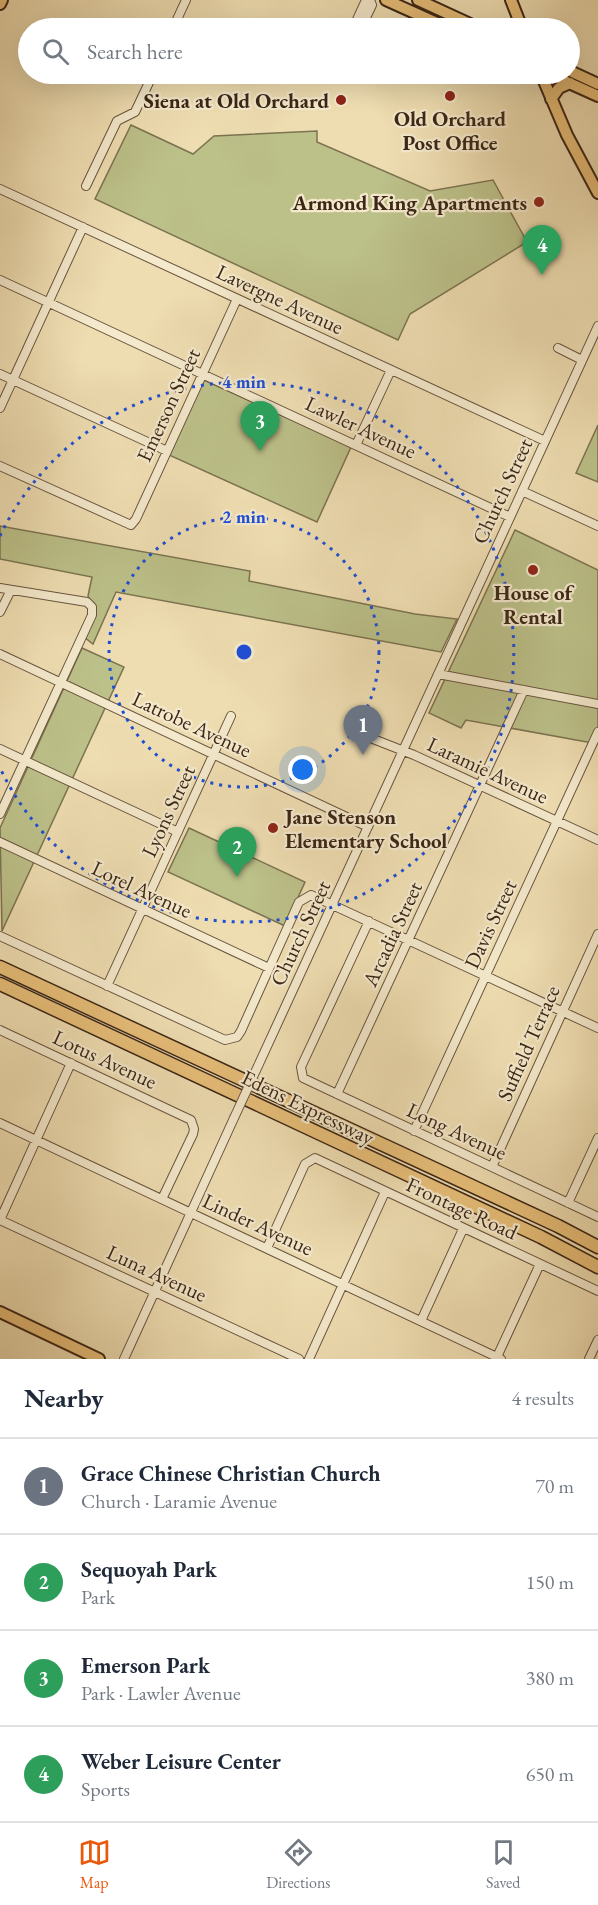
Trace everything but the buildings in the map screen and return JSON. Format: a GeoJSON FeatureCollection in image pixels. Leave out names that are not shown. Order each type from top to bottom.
{"type":"FeatureCollection","features":[{"type":"Feature","properties":{"kind":"highway","name":"Edens Expressway"},"geometry":{"type":"LineString","coordinates":[[0,967],[558,1226],[598,1247]]}},
{"type":"Feature","properties":{"kind":"highway","name":"Edens Expressway"},"geometry":{"type":"LineString","coordinates":[[0,984],[541,1237],[598,1267]]}},
{"type":"Feature","properties":{"kind":"main road"},"geometry":{"type":"LineString","coordinates":[[386,0],[426,18]]}},
{"type":"Feature","properties":{"kind":"main road"},"geometry":{"type":"LineString","coordinates":[[418,0],[457,18]]}},
{"type":"Feature","properties":{"kind":"main road"},"geometry":{"type":"LineString","coordinates":[[511,0],[518,18]]}},
{"type":"Feature","properties":{"kind":"main road"},"geometry":{"type":"LineString","coordinates":[[580,75],[598,84]]}},
{"type":"Feature","properties":{"kind":"main road"},"geometry":{"type":"LineString","coordinates":[[545,84],[581,164],[598,193]]}},
{"type":"Feature","properties":{"kind":"main road"},"geometry":{"type":"LineString","coordinates":[[551,99],[558,88],[568,84]]}},
{"type":"Feature","properties":{"kind":"main road"},"geometry":{"type":"LineString","coordinates":[[572,84],[598,96]]}},
{"type":"Feature","properties":{"kind":"main road"},"geometry":{"type":"LineString","coordinates":[[0,1312],[99,1359]]}},
{"type":"Feature","properties":{"kind":"street"},"geometry":{"type":"LineString","coordinates":[[178,18],[186,0]]}},
{"type":"Feature","properties":{"kind":"street"},"geometry":{"type":"LineString","coordinates":[[358,18],[368,0],[372,5],[366,18]]}},
{"type":"Feature","properties":{"kind":"street"},"geometry":{"type":"LineString","coordinates":[[86,186],[117,121],[135,112],[148,84]]}},
{"type":"Feature","properties":{"kind":"street","name":"Lavergne Avenue"},"geometry":{"type":"LineString","coordinates":[[0,189],[545,441]]}},
{"type":"Feature","properties":{"kind":"street"},"geometry":{"type":"LineString","coordinates":[[0,408],[83,227]]}},
{"type":"Feature","properties":{"kind":"street","name":"Lawler Avenue"},"geometry":{"type":"LineString","coordinates":[[0,280],[510,517]]}},
{"type":"Feature","properties":{"kind":"street","name":"Emerson Street"},"geometry":{"type":"LineString","coordinates":[[0,466],[131,525],[136,519],[237,299]]}},
{"type":"Feature","properties":{"kind":"street","name":"Church Street"},"geometry":{"type":"LineString","coordinates":[[123,1359],[598,326]]}},
{"type":"Feature","properties":{"kind":"street"},"geometry":{"type":"LineString","coordinates":[[558,348],[582,360]]}},
{"type":"Feature","properties":{"kind":"street"},"geometry":{"type":"LineString","coordinates":[[356,445],[391,370]]}},
{"type":"Feature","properties":{"kind":"street"},"geometry":{"type":"LineString","coordinates":[[0,374],[167,451]]}},
{"type":"Feature","properties":{"kind":"street"},"geometry":{"type":"LineString","coordinates":[[522,490],[598,526]]}},
{"type":"Feature","properties":{"kind":"street"},"geometry":{"type":"LineString","coordinates":[[0,588],[87,602],[92,607],[92,615],[0,814]]}},
{"type":"Feature","properties":{"kind":"street"},"geometry":{"type":"LineString","coordinates":[[0,612],[10,590]]}},
{"type":"Feature","properties":{"kind":"street","name":"Latrobe Avenue"},"geometry":{"type":"LineString","coordinates":[[0,654],[368,827]]}},
{"type":"Feature","properties":{"kind":"street"},"geometry":{"type":"LineString","coordinates":[[438,674],[598,704]]}},
{"type":"Feature","properties":{"kind":"street","name":"Arcadia Street"},"geometry":{"type":"LineString","coordinates":[[337,1094],[524,690]]}},
{"type":"Feature","properties":{"kind":"street","name":"Lyons Street"},"geometry":{"type":"LineString","coordinates":[[107,986],[231,716]]}},
{"type":"Feature","properties":{"kind":"street","name":"Davis Street"},"geometry":{"type":"LineString","coordinates":[[414,1131],[598,732]]}},
{"type":"Feature","properties":{"kind":"street","name":"Laramie Avenue"},"geometry":{"type":"LineString","coordinates":[[363,735],[480,785],[598,840]]}},
{"type":"Feature","properties":{"kind":"street"},"geometry":{"type":"LineString","coordinates":[[0,748],[178,832]]}},
{"type":"Feature","properties":{"kind":"street","name":"Lorel Avenue"},"geometry":{"type":"LineString","coordinates":[[0,843],[269,968]]}},
{"type":"Feature","properties":{"kind":"street"},"geometry":{"type":"LineString","coordinates":[[0,936],[219,1039],[231,1039],[241,1031],[303,898],[311,895],[598,1028]]}},
{"type":"Feature","properties":{"kind":"street","name":"Long Avenue"},"geometry":{"type":"LineString","coordinates":[[369,921],[302,1066],[301,1075],[306,1080],[598,1217]]}},
{"type":"Feature","properties":{"kind":"street","name":"Suffield Terrace"},"geometry":{"type":"LineString","coordinates":[[492,1167],[598,934]]}},
{"type":"Feature","properties":{"kind":"street","name":"Lotus Avenue"},"geometry":{"type":"LineString","coordinates":[[0,1030],[194,1123],[193,1134],[162,1199]]}},
{"type":"Feature","properties":{"kind":"street"},"geometry":{"type":"LineString","coordinates":[[0,1220],[71,1063]]}},
{"type":"Feature","properties":{"kind":"street","name":"Linder Avenue"},"geometry":{"type":"LineString","coordinates":[[0,1123],[498,1358]]}},
{"type":"Feature","properties":{"kind":"street"},"geometry":{"type":"LineString","coordinates":[[568,1203],[598,1138]]}},
{"type":"Feature","properties":{"kind":"street","name":"Frontage Road"},"geometry":{"type":"LineString","coordinates":[[267,1248],[305,1164],[311,1158],[319,1159],[598,1291]]}},
{"type":"Feature","properties":{"kind":"street"},"geometry":{"type":"LineString","coordinates":[[309,1359],[385,1192]]}},
{"type":"Feature","properties":{"kind":"street","name":"Luna Avenue"},"geometry":{"type":"LineString","coordinates":[[0,1220],[299,1359]]}},
{"type":"Feature","properties":{"kind":"street"},"geometry":{"type":"LineString","coordinates":[[421,1322],[463,1229]]}},
{"type":"Feature","properties":{"kind":"street"},"geometry":{"type":"LineString","coordinates":[[498,1358],[540,1264]]}},
{"type":"Feature","properties":{"kind":"street"},"geometry":{"type":"LineString","coordinates":[[589,1359],[598,1340]]}},
{"type":"Feature","properties":{"kind":"green space"},"geometry":{"type":"Polygon","coordinates":[[[131,125],[193,154],[214,136],[317,131],[317,142],[430,191],[493,180],[527,242],[410,314],[398,340],[95,199],[131,125]]]}},
{"type":"Feature","properties":{"kind":"green space"},"geometry":{"type":"Polygon","coordinates":[[[204,380],[351,447],[317,522],[169,455],[204,380]]]}},
{"type":"Feature","properties":{"kind":"green space"},"geometry":{"type":"Polygon","coordinates":[[[598,425],[598,482],[576,473],[598,425]]]}},
{"type":"Feature","properties":{"kind":"green space"},"geometry":{"type":"Polygon","coordinates":[[[0,526],[250,571],[249,581],[415,614],[457,619],[441,652],[116,592],[93,644],[84,637],[96,610],[88,596],[92,577],[0,559],[0,526]]]}},
{"type":"Feature","properties":{"kind":"green space"},"geometry":{"type":"Polygon","coordinates":[[[515,530],[598,570],[598,744],[466,720],[461,728],[429,713],[515,530]]]}},
{"type":"Feature","properties":{"kind":"green space"},"geometry":{"type":"Polygon","coordinates":[[[82,648],[124,667],[2,931],[0,828],[82,648]]]}},
{"type":"Feature","properties":{"kind":"green space"},"geometry":{"type":"Polygon","coordinates":[[[189,828],[305,882],[285,926],[168,872],[189,828]]]}},
{"type":"Feature","properties":{"kind":"place","name":"Old Orchard Post Office"},"geometry":{"type":"Point","coordinates":[450,96]}},
{"type":"Feature","properties":{"kind":"place","name":"Siena at Old Orchard"},"geometry":{"type":"Point","coordinates":[341,100]}},
{"type":"Feature","properties":{"kind":"place","name":"Armond King Apartments"},"geometry":{"type":"Point","coordinates":[539,202]}},
{"type":"Feature","properties":{"kind":"place","name":"Weber Leisure Center"},"geometry":{"type":"Point","coordinates":[542,275]}},
{"type":"Feature","properties":{"kind":"place","name":"Emerson Park"},"geometry":{"type":"Point","coordinates":[260,451]}},
{"type":"Feature","properties":{"kind":"place","name":"House of Rental"},"geometry":{"type":"Point","coordinates":[533,570]}},
{"type":"Feature","properties":{"kind":"place","name":"Grace Chinese Christian Church"},"geometry":{"type":"Point","coordinates":[363,755]}},
{"type":"Feature","properties":{"kind":"place","name":"Jane Stenson Elementary School"},"geometry":{"type":"Point","coordinates":[273,828]}},
{"type":"Feature","properties":{"kind":"place","name":"Sequoyah Park"},"geometry":{"type":"Point","coordinates":[237,877]}}]}
